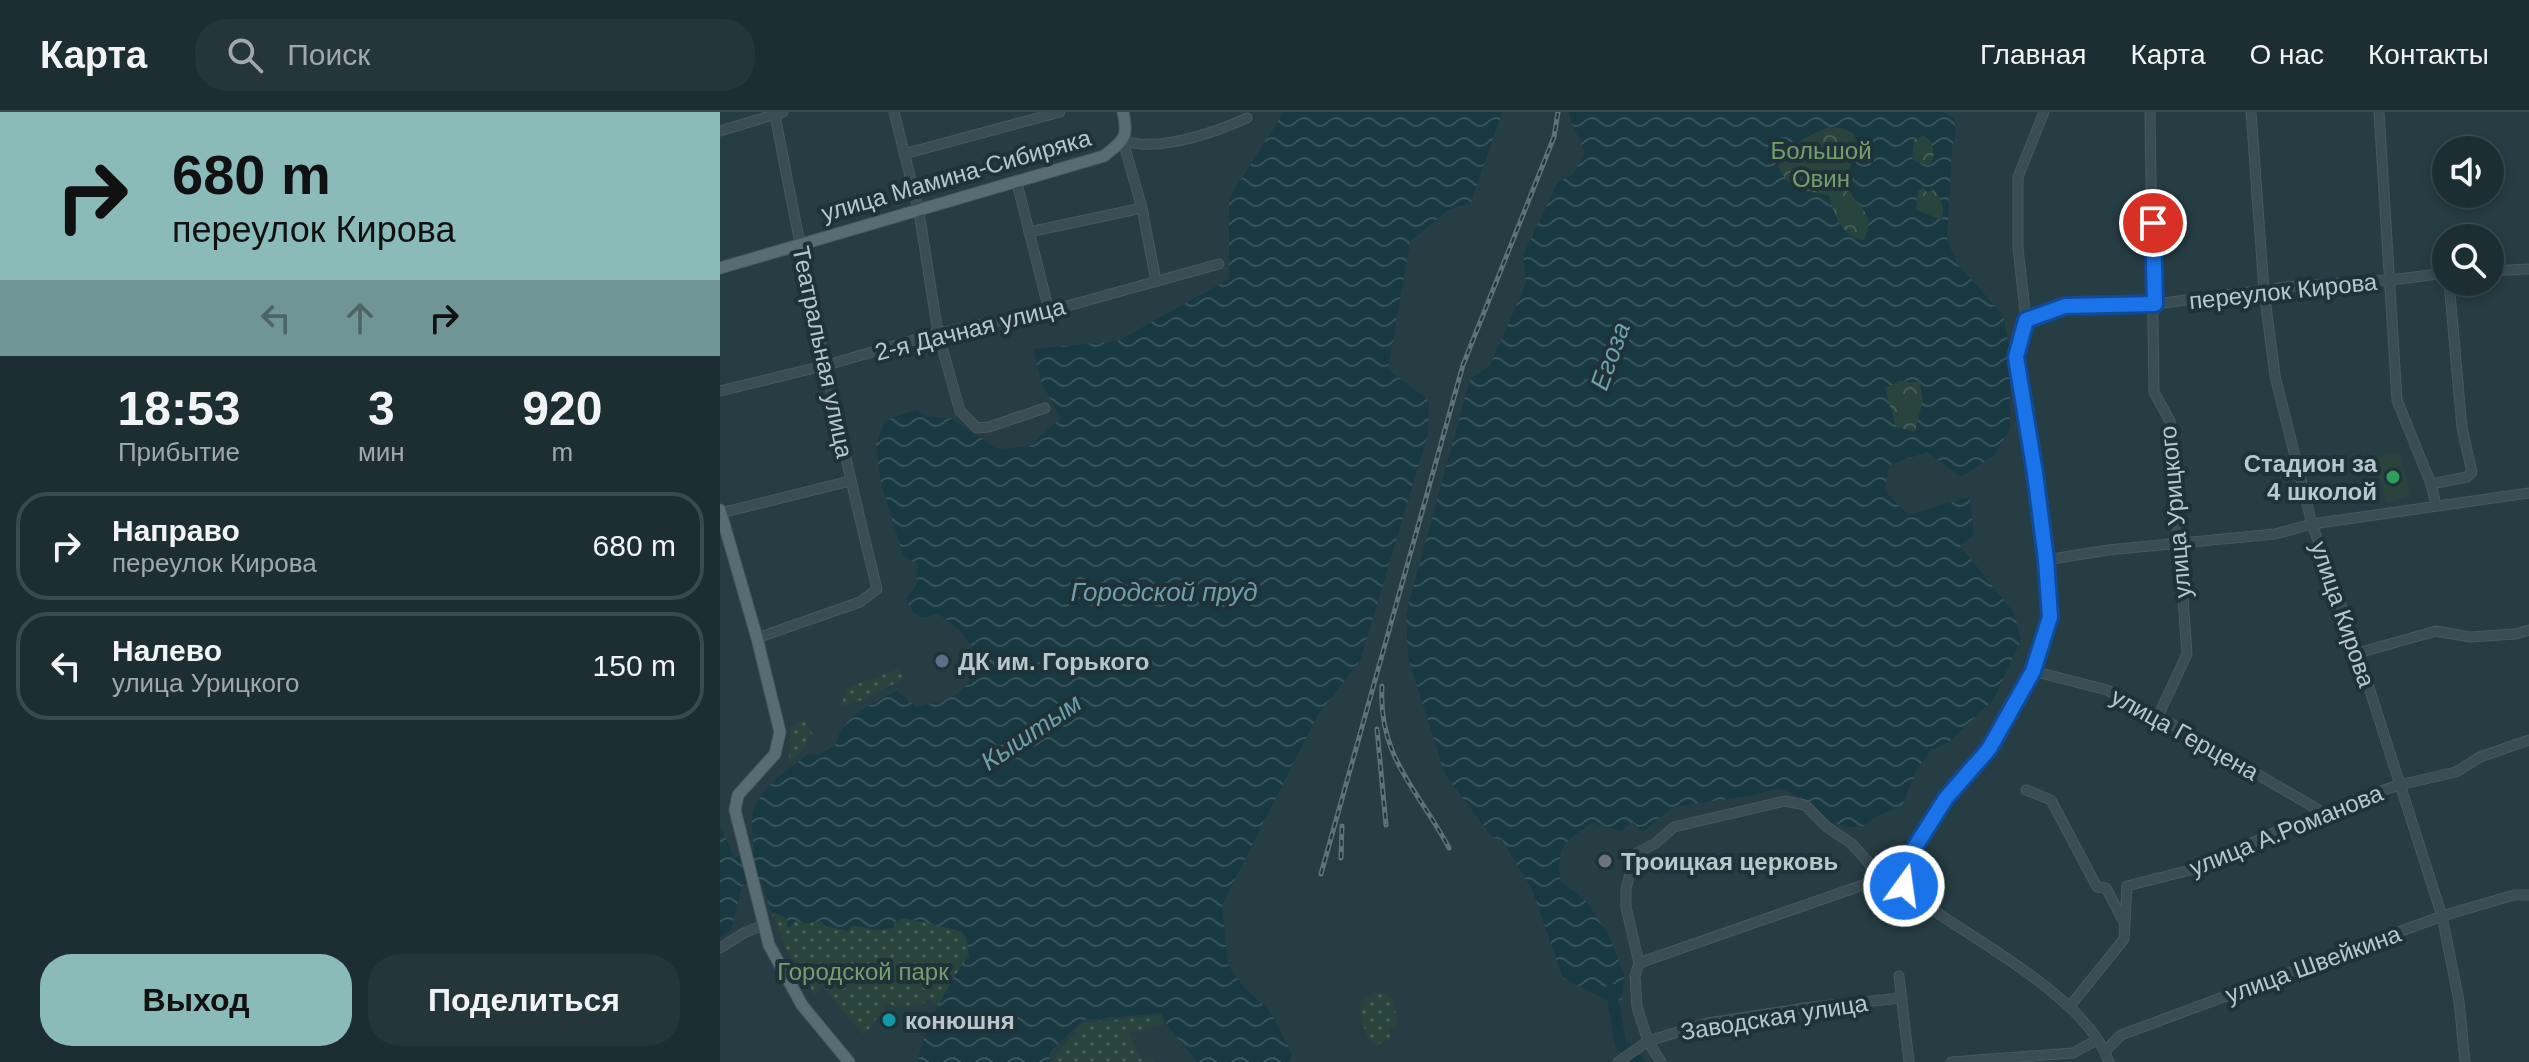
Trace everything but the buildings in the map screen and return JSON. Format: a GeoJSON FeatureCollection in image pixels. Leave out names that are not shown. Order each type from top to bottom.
{"type":"FeatureCollection","features":[{"type":"Feature","properties":{"kind":"main road"},"geometry":{"type":"LineString","coordinates":[[1123,112],[1127,130],[1123,141]]}},
{"type":"Feature","properties":{"kind":"main road","name":"улица Мамина-Сибиряка"},"geometry":{"type":"LineString","coordinates":[[720,268],[1104,156],[1123,141]]}},
{"type":"Feature","properties":{"kind":"main road"},"geometry":{"type":"LineString","coordinates":[[720,511],[757,638],[780,738],[772,759],[736,799],[735,810],[763,925],[775,957],[802,1005],[849,1062]]}},
{"type":"Feature","properties":{"kind":"street"},"geometry":{"type":"LineString","coordinates":[[894,112],[919,212],[938,333],[960,411],[977,428],[989,427],[1045,408]]}},
{"type":"Feature","properties":{"kind":"street"},"geometry":{"type":"LineString","coordinates":[[904,154],[1060,112]]}},
{"type":"Feature","properties":{"kind":"street"},"geometry":{"type":"LineString","coordinates":[[1904,886],[1903,866],[1946,798],[1989,749],[2033,671],[2050,617],[2031,444],[2016,357],[2026,320],[2018,248],[2018,177],[2044,112]]}},
{"type":"Feature","properties":{"kind":"street","name":"улица Урицкого"},"geometry":{"type":"LineString","coordinates":[[2150,112],[2154,392],[2170,421],[2187,654],[2158,716]]}},
{"type":"Feature","properties":{"kind":"street","name":"улица Кирова"},"geometry":{"type":"LineString","coordinates":[[2251,112],[2264,290],[2275,376],[2312,524],[2358,653],[2442,916],[2459,1001],[2465,1062]]}},
{"type":"Feature","properties":{"kind":"street"},"geometry":{"type":"LineString","coordinates":[[2379,112],[2397,400],[2431,484],[2436,505]]}},
{"type":"Feature","properties":{"kind":"street"},"geometry":{"type":"LineString","coordinates":[[720,131],[779,113]]}},
{"type":"Feature","properties":{"kind":"street","name":"Театральная улица"},"geometry":{"type":"LineString","coordinates":[[757,638],[860,602],[877,589],[850,481],[799,243],[779,113]]}},
{"type":"Feature","properties":{"kind":"street","name":"улица Мамина-Сибиряка"},"geometry":{"type":"LineString","coordinates":[[1123,141],[1137,145],[1206,135],[1247,118]]}},
{"type":"Feature","properties":{"kind":"street"},"geometry":{"type":"LineString","coordinates":[[1123,141],[1142,208],[1156,281]]}},
{"type":"Feature","properties":{"kind":"street"},"geometry":{"type":"LineString","coordinates":[[1017,183],[1049,311]]}},
{"type":"Feature","properties":{"kind":"street"},"geometry":{"type":"LineString","coordinates":[[1029,232],[1142,208]]}},
{"type":"Feature","properties":{"kind":"street","name":"2-я Дачная улица"},"geometry":{"type":"LineString","coordinates":[[720,391],[938,333],[1049,311],[1219,264]]}},
{"type":"Feature","properties":{"kind":"street"},"geometry":{"type":"LineString","coordinates":[[2504,270],[2529,269]]}},
{"type":"Feature","properties":{"kind":"street","name":"переулок Кирова"},"geometry":{"type":"LineString","coordinates":[[2026,320],[2065,306],[2155,304],[2264,290],[2432,275]]}},
{"type":"Feature","properties":{"kind":"street"},"geometry":{"type":"LineString","coordinates":[[2431,484],[2467,477],[2472,472],[2462,428],[2450,296]]}},
{"type":"Feature","properties":{"kind":"street"},"geometry":{"type":"LineString","coordinates":[[720,511],[850,481]]}},
{"type":"Feature","properties":{"kind":"street"},"geometry":{"type":"LineString","coordinates":[[2046,560],[2108,550],[2275,534],[2312,524],[2529,493]]}},
{"type":"Feature","properties":{"kind":"street"},"geometry":{"type":"LineString","coordinates":[[2358,653],[2436,631],[2470,637],[2516,634],[2529,630]]}},
{"type":"Feature","properties":{"kind":"street","name":"улица Герцена"},"geometry":{"type":"LineString","coordinates":[[2033,671],[2107,690],[2158,716],[2329,816]]}},
{"type":"Feature","properties":{"kind":"street","name":"улица А.Романова"},"geometry":{"type":"LineString","coordinates":[[2070,1006],[2124,939],[2127,886],[2198,868],[2284,828],[2329,816],[2354,800],[2399,785],[2456,772],[2480,757],[2529,740]]}},
{"type":"Feature","properties":{"kind":"street"},"geometry":{"type":"LineString","coordinates":[[2026,790],[2051,800],[2097,887],[2106,888],[2126,927]]}},
{"type":"Feature","properties":{"kind":"street"},"geometry":{"type":"LineString","coordinates":[[1661,1062],[1644,1043],[1637,1007],[1635,976],[1639,963],[1626,907],[1626,889],[1635,854],[1656,843],[1674,827],[1785,801],[1805,805],[1827,827],[1852,844],[1882,878],[1904,886],[2070,1006],[2105,1051],[2109,1062]]}},
{"type":"Feature","properties":{"kind":"street"},"geometry":{"type":"LineString","coordinates":[[1639,963],[1882,878],[1903,866]]}},
{"type":"Feature","properties":{"kind":"street","name":"улица Швейкина"},"geometry":{"type":"LineString","coordinates":[[2105,1051],[2121,1035],[2442,916],[2514,895],[2529,895]]}},
{"type":"Feature","properties":{"kind":"street"},"geometry":{"type":"LineString","coordinates":[[720,948],[763,925]]}},
{"type":"Feature","properties":{"kind":"street"},"geometry":{"type":"LineString","coordinates":[[1899,976],[1909,1062]]}},
{"type":"Feature","properties":{"kind":"street","name":"Заводская улица"},"geometry":{"type":"LineString","coordinates":[[1618,1062],[1644,1043],[1708,1023],[1812,1007],[1902,998]]}},
{"type":"Feature","properties":{"kind":"street"},"geometry":{"type":"LineString","coordinates":[[1951,1062],[2073,1053],[2097,1040]]}},
{"type":"Feature","properties":{"kind":"green space","name":"Большой Овин"},"geometry":{"type":"Polygon","coordinates":[[[1830,127],[1853,133],[1858,144],[1848,182],[1853,197],[1869,220],[1865,241],[1845,231],[1829,196],[1794,186],[1778,167],[1800,142],[1830,127]]]}},
{"type":"Feature","properties":{"kind":"green space"},"geometry":{"type":"Polygon","coordinates":[[[1923,135],[1934,148],[1929,165],[1912,158],[1914,140],[1923,135]]]}},
{"type":"Feature","properties":{"kind":"green space"},"geometry":{"type":"Polygon","coordinates":[[[1923,188],[1927,192],[1934,190],[1944,206],[1941,220],[1916,210],[1918,191],[1923,188]]]}},
{"type":"Feature","properties":{"kind":"green space"},"geometry":{"type":"Polygon","coordinates":[[[1899,381],[1920,382],[1923,400],[1915,432],[1896,428],[1885,388],[1899,381]]]}},
{"type":"Feature","properties":{"kind":"green space","name":"Стадион за 4 школой"},"geometry":{"type":"Polygon","coordinates":[[[2400,452],[2410,496],[2386,503],[2375,458],[2400,452]]]}},
{"type":"Feature","properties":{"kind":"green space"},"geometry":{"type":"Polygon","coordinates":[[[899,669],[903,679],[865,699],[841,707],[846,688],[899,669]]]}},
{"type":"Feature","properties":{"kind":"green space"},"geometry":{"type":"Polygon","coordinates":[[[804,721],[813,734],[804,749],[789,762],[790,726],[804,721]]]}},
{"type":"Feature","properties":{"kind":"green space","name":"Городской парк"},"geometry":{"type":"Polygon","coordinates":[[[771,911],[788,919],[790,927],[795,921],[821,921],[834,928],[859,925],[881,930],[894,927],[894,922],[905,918],[961,931],[967,938],[970,957],[938,1006],[928,1000],[896,1008],[889,1003],[864,1035],[823,988],[814,995],[810,986],[801,985],[771,911]]]}},
{"type":"Feature","properties":{"kind":"green space"},"geometry":{"type":"Polygon","coordinates":[[[1374,993],[1385,993],[1393,998],[1398,1025],[1390,1030],[1390,1039],[1376,1045],[1369,1040],[1361,1019],[1360,1002],[1374,993]]]}},
{"type":"Feature","properties":{"kind":"green space"},"geometry":{"type":"Polygon","coordinates":[[[1160,1015],[1164,1024],[1129,1033],[1142,1061],[1152,1058],[1154,1062],[1054,1062],[1054,1056],[1083,1023],[1160,1015]]]}},
{"type":"Feature","properties":{"kind":"water","name":"Городской пруд"},"geometry":{"type":"Polygon","coordinates":[[[1284,112],[1502,112],[1471,203],[1448,210],[1410,242],[1388,369],[1429,401],[1428,434],[1360,661],[1317,716],[1222,905],[1228,965],[1246,990],[1269,1010],[1292,1054],[1289,1062],[1197,1062],[1161,1013],[1083,1020],[1049,1053],[1050,1062],[918,1062],[938,1007],[969,957],[967,938],[961,931],[905,918],[894,922],[894,927],[882,930],[851,926],[848,931],[826,926],[821,921],[795,921],[787,927],[787,919],[771,911],[761,881],[742,886],[731,930],[720,937],[720,825],[734,858],[754,852],[754,809],[765,790],[781,775],[808,754],[819,755],[835,745],[851,718],[877,701],[897,691],[916,707],[939,702],[960,691],[981,666],[969,642],[958,630],[937,613],[923,618],[913,612],[906,599],[916,586],[918,565],[903,555],[881,483],[876,445],[885,420],[916,410],[929,417],[950,418],[995,448],[1030,446],[1061,418],[1042,384],[1033,349],[1118,341],[1229,279],[1229,198],[1284,112]]]}},
{"type":"Feature","properties":{"kind":"water","name":"Егоза"},"geometry":{"type":"Polygon","coordinates":[[[1569,112],[1943,112],[1954,118],[1956,132],[1952,147],[1947,240],[1958,265],[2003,315],[2009,348],[2010,429],[1994,455],[1961,477],[1927,452],[1889,465],[1884,490],[1908,515],[1970,497],[1974,535],[1960,546],[2014,613],[2021,640],[1994,699],[1948,743],[1932,749],[1917,768],[1902,806],[1879,815],[1863,826],[1849,827],[1830,822],[1810,802],[1779,788],[1673,807],[1643,832],[1633,822],[1621,831],[1592,823],[1575,835],[1561,852],[1560,881],[1586,901],[1608,934],[1624,973],[1622,1000],[1613,1003],[1563,978],[1532,889],[1502,840],[1492,837],[1445,774],[1408,657],[1406,614],[1470,379],[1490,366],[1526,283],[1523,255],[1558,182],[1573,174],[1585,152],[1569,112]],[[1841,128],[1822,130],[1793,147],[1778,167],[1794,186],[1829,196],[1845,230],[1864,240],[1868,221],[1848,182],[1858,144],[1853,133],[1841,128]],[[1923,135],[1914,140],[1912,158],[1929,165],[1934,158],[1930,142],[1923,135]],[[1923,188],[1918,191],[1916,210],[1941,220],[1942,205],[1934,190],[1927,192],[1923,188]],[[1899,381],[1885,388],[1896,427],[1915,432],[1923,400],[1920,382],[1899,381]]]}},
{"type":"Feature","properties":{"kind":"waterway"},"geometry":{"type":"LineString","coordinates":[[1611,989],[1621,1046],[1627,1048],[1639,1062]]}},
{"type":"Feature","properties":{"kind":"railway"},"geometry":{"type":"LineString","coordinates":[[1321,874],[1463,365],[1554,137],[1558,112]]}},
{"type":"Feature","properties":{"kind":"railway"},"geometry":{"type":"LineString","coordinates":[[1382,686],[1382,711],[1393,753],[1449,848]]}},
{"type":"Feature","properties":{"kind":"railway"},"geometry":{"type":"LineString","coordinates":[[1377,729],[1386,825]]}},
{"type":"Feature","properties":{"kind":"railway"},"geometry":{"type":"LineString","coordinates":[[1341,858],[1342,826]]}},
{"type":"Feature","properties":{"kind":"place","name":"Стадион за 4 школой"},"geometry":{"type":"Point","coordinates":[2393,477]}},
{"type":"Feature","properties":{"kind":"place","name":"ДК им. Горького"},"geometry":{"type":"Point","coordinates":[942,661]}},
{"type":"Feature","properties":{"kind":"place","name":"Троицкая церковь"},"geometry":{"type":"Point","coordinates":[1605,861]}},
{"type":"Feature","properties":{"kind":"place","name":"конюшня"},"geometry":{"type":"Point","coordinates":[889,1020]}},
{"type":"Feature","properties":{"kind":"route"},"geometry":{"type":"LineString","coordinates":[[1904,886],[1903,866],[1946,798],[1989,749],[2033,671],[2050,617],[2035,473],[2016,357],[2026,320],[2065,306],[2155,304],[2153,223]]}},
{"type":"Feature","properties":{"kind":"water label","name":"Кыштым"},"geometry":{"type":"Point","coordinates":[1031,732]}}]}
